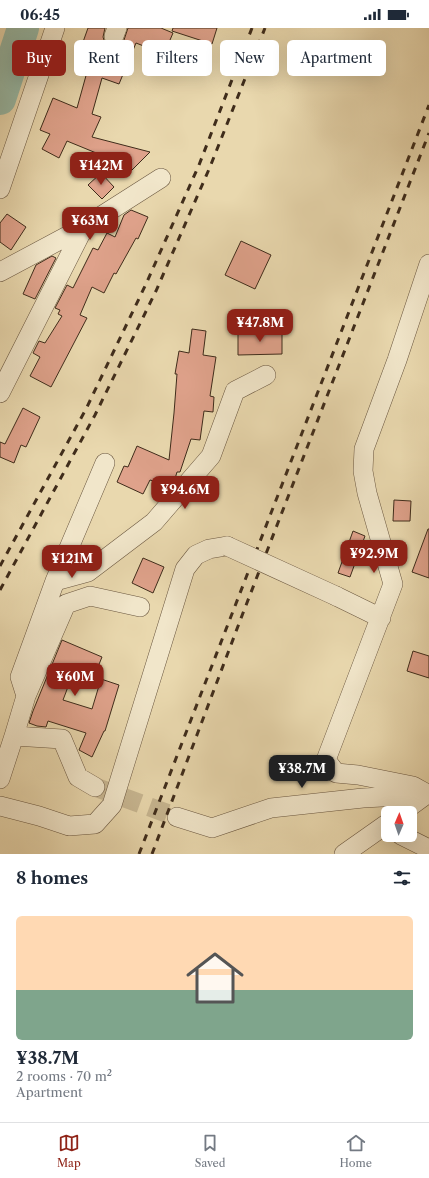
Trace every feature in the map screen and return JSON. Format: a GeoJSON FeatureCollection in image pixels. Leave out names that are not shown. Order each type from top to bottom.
{"type":"FeatureCollection","features":[{"type":"Feature","properties":{"kind":"street"},"geometry":{"type":"LineString","coordinates":[[0,189],[55,28]]}},
{"type":"Feature","properties":{"kind":"street"},"geometry":{"type":"LineString","coordinates":[[0,272],[84,227],[161,178]]}},
{"type":"Feature","properties":{"kind":"street"},"geometry":{"type":"LineString","coordinates":[[0,393],[84,227]]}},
{"type":"Feature","properties":{"kind":"street"},"geometry":{"type":"LineString","coordinates":[[428,795],[413,786],[358,775],[336,773],[326,760],[394,584],[367,493],[363,471],[364,449],[429,264]]}},
{"type":"Feature","properties":{"kind":"street"},"geometry":{"type":"LineString","coordinates":[[55,582],[88,572],[154,522],[211,456],[235,391],[266,374]]}},
{"type":"Feature","properties":{"kind":"street"},"geometry":{"type":"LineString","coordinates":[[26,696],[20,677],[55,582],[105,463]]}},
{"type":"Feature","properties":{"kind":"street"},"geometry":{"type":"LineString","coordinates":[[0,806],[39,816],[69,826],[95,824],[112,806],[185,570],[196,555],[209,549],[227,546],[381,618]]}},
{"type":"Feature","properties":{"kind":"street"},"geometry":{"type":"LineString","coordinates":[[0,779],[26,696],[66,604],[90,596],[140,607]]}},
{"type":"Feature","properties":{"kind":"street"},"geometry":{"type":"LineString","coordinates":[[14,736],[62,739],[78,777],[95,787]]}},
{"type":"Feature","properties":{"kind":"street"},"geometry":{"type":"LineString","coordinates":[[412,806],[428,795]]}},
{"type":"Feature","properties":{"kind":"street"},"geometry":{"type":"LineString","coordinates":[[177,817],[212,828],[271,808],[362,798],[428,795]]}},
{"type":"Feature","properties":{"kind":"street"},"geometry":{"type":"LineString","coordinates":[[344,854],[381,829]]}},
{"type":"Feature","properties":{"kind":"street"},"geometry":{"type":"LineString","coordinates":[[415,842],[429,849]]}},
{"type":"Feature","properties":{"kind":"building"},"geometry":{"type":"Polygon","coordinates":[[[88,28],[105,28],[103,37],[104,40],[84,40],[88,28]]]}},
{"type":"Feature","properties":{"kind":"building"},"geometry":{"type":"Polygon","coordinates":[[[128,28],[161,28],[173,33],[170,40],[142,40],[142,45],[136,43],[134,48],[134,40],[124,40],[128,28]]]}},
{"type":"Feature","properties":{"kind":"building"},"geometry":{"type":"Polygon","coordinates":[[[173,28],[217,28],[212,44],[212,40],[200,40],[172,31],[173,28]]]}},
{"type":"Feature","properties":{"kind":"building"},"geometry":{"type":"Polygon","coordinates":[[[86,76],[122,76],[119,84],[102,78],[92,114],[101,117],[92,137],[150,152],[132,170],[104,162],[106,157],[67,141],[59,158],[42,149],[50,134],[40,130],[53,98],[77,108],[86,76]]]}},
{"type":"Feature","properties":{"kind":"building"},"geometry":{"type":"Polygon","coordinates":[[[101,173],[114,187],[102,199],[88,185],[101,173]]]}},
{"type":"Feature","properties":{"kind":"building"},"geometry":{"type":"Polygon","coordinates":[[[131,210],[148,217],[138,239],[136,238],[116,274],[114,273],[104,293],[92,287],[80,315],[87,318],[51,387],[30,376],[40,357],[33,353],[39,341],[45,343],[62,316],[58,314],[60,310],[55,308],[67,285],[73,288],[93,248],[98,250],[107,233],[115,237],[124,215],[131,210]]]}},
{"type":"Feature","properties":{"kind":"building"},"geometry":{"type":"Polygon","coordinates":[[[7,214],[26,227],[11,250],[0,242],[0,223],[7,214]]]}},
{"type":"Feature","properties":{"kind":"building"},"geometry":{"type":"Polygon","coordinates":[[[241,241],[271,255],[255,289],[225,275],[241,241]]]}},
{"type":"Feature","properties":{"kind":"building"},"geometry":{"type":"Polygon","coordinates":[[[52,256],[56,258],[35,299],[23,294],[36,265],[52,256]]]}},
{"type":"Feature","properties":{"kind":"building"},"geometry":{"type":"Polygon","coordinates":[[[192,329],[206,331],[203,355],[216,357],[210,396],[214,397],[213,412],[204,411],[200,440],[191,439],[180,472],[177,472],[171,486],[150,480],[143,494],[117,482],[124,466],[128,467],[137,446],[169,460],[177,374],[175,374],[179,351],[189,353],[192,329]]]}},
{"type":"Feature","properties":{"kind":"building"},"geometry":{"type":"Polygon","coordinates":[[[282,331],[282,354],[238,355],[238,332],[282,331]]]}},
{"type":"Feature","properties":{"kind":"building"},"geometry":{"type":"Polygon","coordinates":[[[23,408],[40,417],[26,447],[21,445],[14,463],[0,457],[0,442],[5,444],[23,408]]]}},
{"type":"Feature","properties":{"kind":"building"},"geometry":{"type":"Polygon","coordinates":[[[394,500],[411,501],[410,521],[393,521],[394,500]]]}},
{"type":"Feature","properties":{"kind":"building"},"geometry":{"type":"Polygon","coordinates":[[[429,529],[429,578],[412,572],[429,529]]]}},
{"type":"Feature","properties":{"kind":"building"},"geometry":{"type":"Polygon","coordinates":[[[353,531],[365,536],[350,577],[338,573],[353,531]]]}},
{"type":"Feature","properties":{"kind":"building"},"geometry":{"type":"Polygon","coordinates":[[[143,558],[164,567],[153,593],[132,583],[143,558]]]}},
{"type":"Feature","properties":{"kind":"building"},"geometry":{"type":"Polygon","coordinates":[[[62,640],[102,657],[93,679],[74,671],[63,700],[92,709],[101,679],[119,685],[105,731],[92,757],[79,750],[86,733],[48,721],[46,727],[29,723],[62,640]]]}},
{"type":"Feature","properties":{"kind":"building"},"geometry":{"type":"Polygon","coordinates":[[[413,651],[429,656],[429,678],[407,671],[413,651]]]}},
{"type":"Feature","properties":{"kind":"waterway"},"geometry":{"type":"LineString","coordinates":[[0,99],[23,28]]}},
{"type":"Feature","properties":{"kind":"tunnel"},"geometry":{"type":"LineString","coordinates":[[95,787],[177,817]]}},
{"type":"Feature","properties":{"kind":"railway"},"geometry":{"type":"LineString","coordinates":[[0,566],[86,409],[146,284],[199,165],[252,28]]}},
{"type":"Feature","properties":{"kind":"railway"},"geometry":{"type":"LineString","coordinates":[[0,590],[95,415],[156,291],[210,167],[265,28]]}},
{"type":"Feature","properties":{"kind":"railway"},"geometry":{"type":"LineString","coordinates":[[139,854],[429,105]]}},
{"type":"Feature","properties":{"kind":"railway"},"geometry":{"type":"LineString","coordinates":[[152,854],[243,613],[429,133]]}}]}
